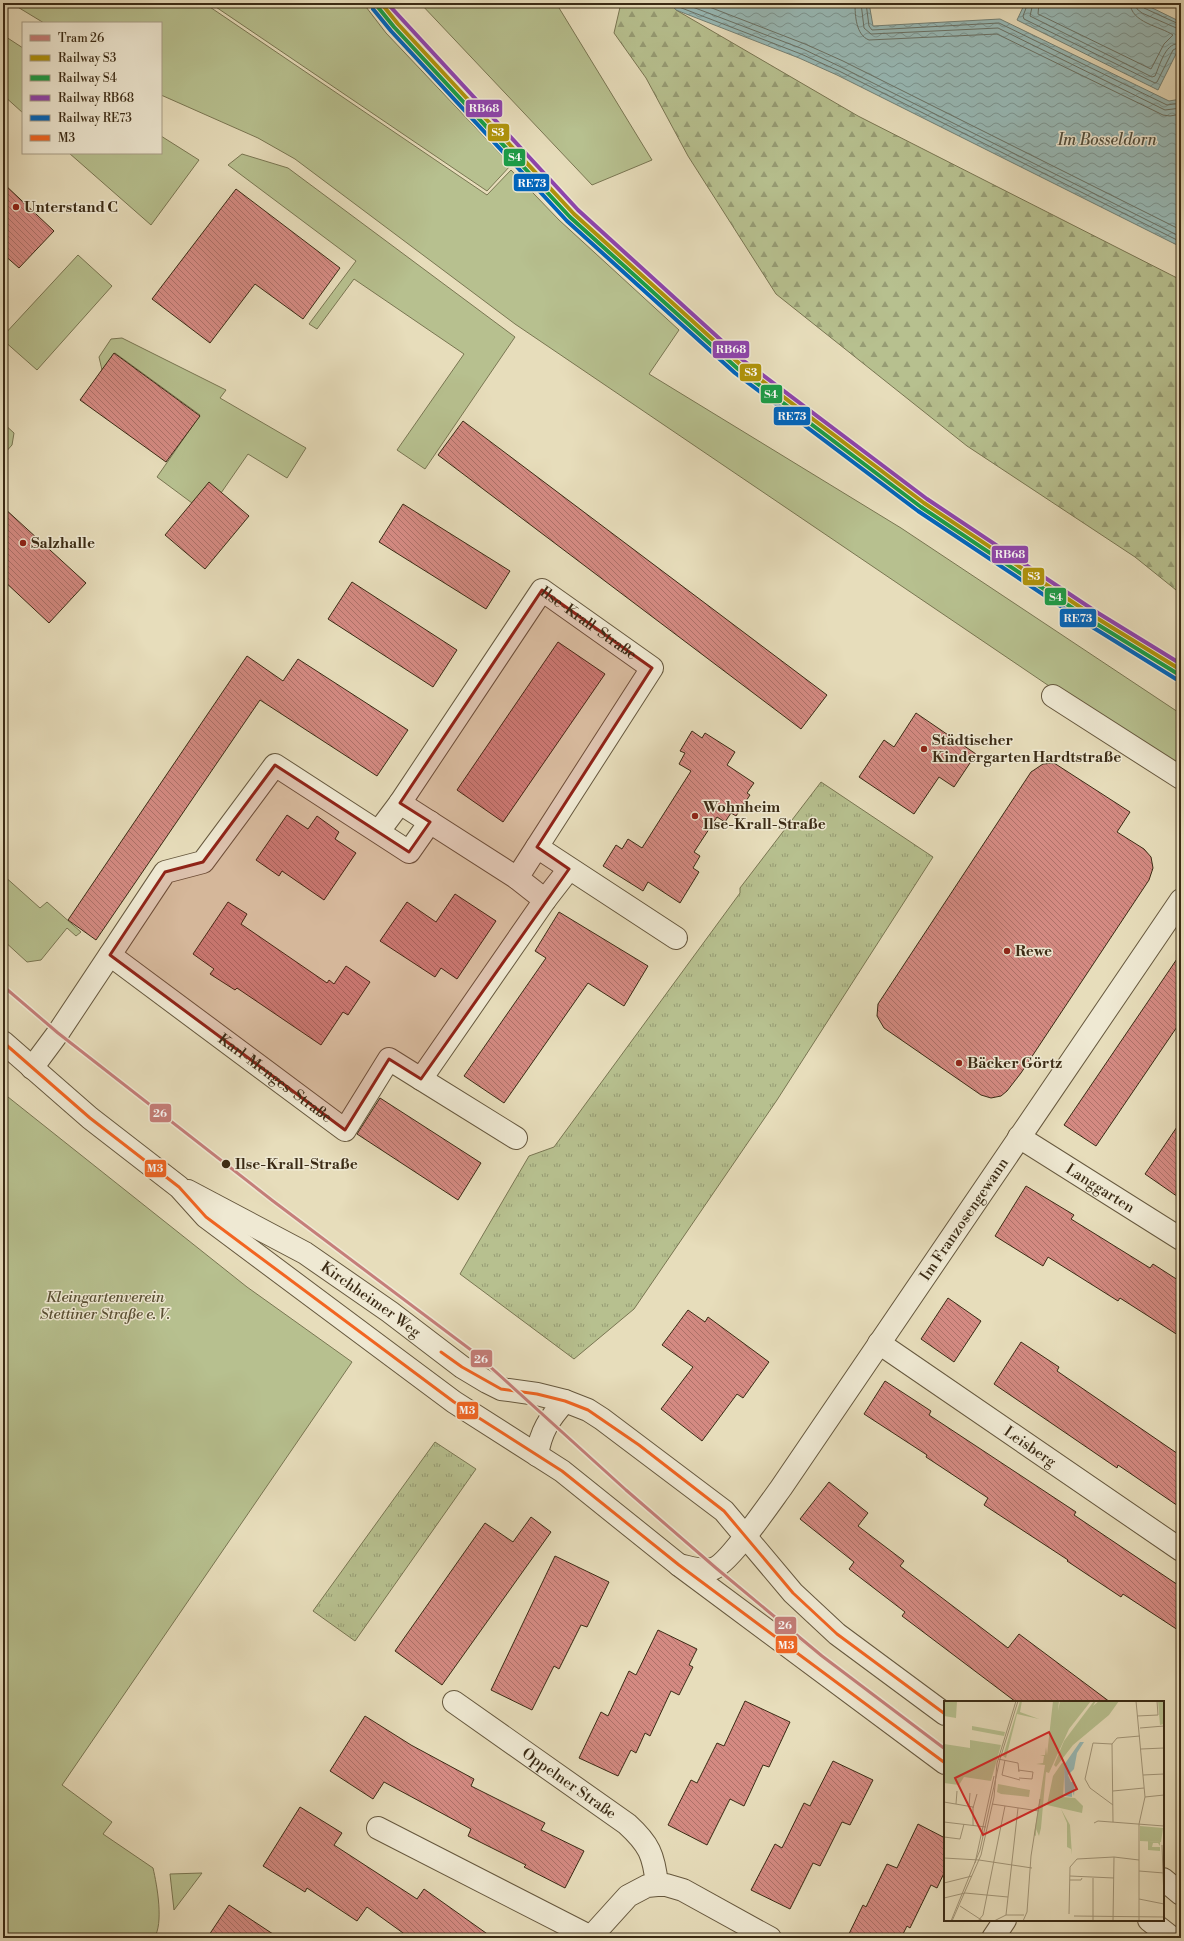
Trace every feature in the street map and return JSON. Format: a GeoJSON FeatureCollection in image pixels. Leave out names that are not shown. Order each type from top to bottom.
{"type":"FeatureCollection","features":[{"type":"Feature","properties":{"kind":"street","name":"Ilse-Krall-Straße"},"geometry":{"type":"LineString","coordinates":[[379,832],[400,803],[542,590],[652,668],[517,878]]}},
{"type":"Feature","properties":{"kind":"street"},"geometry":{"type":"LineString","coordinates":[[1053,696],[1181,778]]}},
{"type":"Feature","properties":{"kind":"street"},"geometry":{"type":"LineString","coordinates":[[32,1068],[58,1033],[165,872],[203,862],[275,764],[409,852],[430,822]]}},
{"type":"Feature","properties":{"kind":"street"},"geometry":{"type":"LineString","coordinates":[[400,803],[517,878],[545,900]]}},
{"type":"Feature","properties":{"kind":"street"},"geometry":{"type":"LineString","coordinates":[[538,847],[568,869],[676,938]]}},
{"type":"Feature","properties":{"kind":"street"},"geometry":{"type":"LineString","coordinates":[[421,1079],[568,869]]}},
{"type":"Feature","properties":{"kind":"street","name":"Im Franzosengewann"},"geometry":{"type":"LineString","coordinates":[[679,1565],[706,1570],[716,1568],[745,1537],[781,1488],[1181,900]]}},
{"type":"Feature","properties":{"kind":"street","name":"Karl-Menges-Straße"},"geometry":{"type":"LineString","coordinates":[[110,955],[345,1130],[389,1060],[516,1138]]}},
{"type":"Feature","properties":{"kind":"street","name":"Kirchheimer Weg"},"geometry":{"type":"LineString","coordinates":[[3,1042],[90,1118],[179,1187],[213,1222],[454,1402],[562,1471],[679,1565],[944,1762]]}},
{"type":"Feature","properties":{"kind":"street","name":"Langgarten"},"geometry":{"type":"LineString","coordinates":[[1019,1137],[1181,1239]]}},
{"type":"Feature","properties":{"kind":"street","name":"Kirchheimer Weg"},"geometry":{"type":"LineString","coordinates":[[179,1187],[305,1253],[390,1312],[462,1368],[501,1389],[537,1394],[565,1401],[588,1410],[639,1445],[724,1511],[793,1593],[837,1634],[944,1713]]}},
{"type":"Feature","properties":{"kind":"street","name":"Leisberg"},"geometry":{"type":"LineString","coordinates":[[879,1343],[1181,1550]]}},
{"type":"Feature","properties":{"kind":"street"},"geometry":{"type":"LineString","coordinates":[[537,1455],[540,1439],[549,1420],[565,1401]]}},
{"type":"Feature","properties":{"kind":"street","name":"Oppelner Straße"},"geometry":{"type":"LineString","coordinates":[[454,1702],[628,1824],[643,1839],[650,1850],[655,1865],[656,1885]]}},
{"type":"Feature","properties":{"kind":"street"},"geometry":{"type":"LineString","coordinates":[[378,1828],[590,1937],[628,1896],[647,1886],[666,1885],[682,1890],[770,1938]]}},
{"type":"Feature","properties":{"kind":"street"},"geometry":{"type":"LineString","coordinates":[[1164,1880],[1181,1894]]}},
{"type":"Feature","properties":{"kind":"street"},"geometry":{"type":"LineString","coordinates":[[993,1938],[1004,1921]]}},
{"type":"Feature","properties":{"kind":"street"},"geometry":{"type":"LineString","coordinates":[[1150,1921],[1172,1938]]}},
{"type":"Feature","properties":{"kind":"highlighted area"},"geometry":{"type":"Polygon","coordinates":[[[542,590],[652,668],[537,847],[569,869],[421,1079],[389,1059],[345,1130],[110,955],[165,872],[203,862],[275,765],[409,852],[430,822],[400,803],[542,590]]]}},
{"type":"Feature","properties":{"kind":"green space"},"geometry":{"type":"Polygon","coordinates":[[[11,3],[204,3],[487,195],[511,170],[559,220],[679,330],[649,374],[901,528],[1181,714],[1181,767],[1055,690],[515,324],[295,159],[258,138],[162,95],[162,22],[42,22],[11,3]]]}},
{"type":"Feature","properties":{"kind":"green space"},"geometry":{"type":"Polygon","coordinates":[[[210,3],[363,3],[386,33],[511,165],[487,191],[210,3]]]}},
{"type":"Feature","properties":{"kind":"green space"},"geometry":{"type":"Polygon","coordinates":[[[420,3],[556,3],[652,160],[592,185],[420,3]]]}},
{"type":"Feature","properties":{"kind":"green space"},"geometry":{"type":"Polygon","coordinates":[[[621,3],[670,3],[676,10],[858,116],[1181,280],[1181,594],[1135,557],[967,446],[776,294],[688,156],[646,78],[614,33],[621,3]]]}},
{"type":"Feature","properties":{"kind":"green space"},"geometry":{"type":"Polygon","coordinates":[[[3,35],[22,47],[22,112],[3,95],[3,35]]]}},
{"type":"Feature","properties":{"kind":"green space"},"geometry":{"type":"Polygon","coordinates":[[[162,137],[199,160],[151,225],[70,154],[162,154],[162,137]]]}},
{"type":"Feature","properties":{"kind":"green space"},"geometry":{"type":"Polygon","coordinates":[[[242,154],[288,168],[515,337],[425,469],[397,450],[464,354],[354,279],[317,329],[309,324],[356,261],[228,165],[242,154]]]}},
{"type":"Feature","properties":{"kind":"green space"},"geometry":{"type":"Polygon","coordinates":[[[78,255],[112,286],[37,370],[3,340],[3,336],[78,255]]]}},
{"type":"Feature","properties":{"kind":"green space"},"geometry":{"type":"Polygon","coordinates":[[[122,338],[226,390],[220,398],[306,448],[287,478],[248,454],[221,493],[192,503],[157,477],[200,415],[115,353],[102,370],[99,357],[111,339],[122,338]]]}},
{"type":"Feature","properties":{"kind":"green space"},"geometry":{"type":"Polygon","coordinates":[[[3,423],[14,433],[12,445],[3,455],[3,423]]]}},
{"type":"Feature","properties":{"kind":"green space"},"geometry":{"type":"Polygon","coordinates":[[[821,782],[933,857],[777,1100],[634,1309],[574,1359],[460,1274],[529,1156],[554,1147],[740,893],[740,888],[821,782]]]}},
{"type":"Feature","properties":{"kind":"green space"},"geometry":{"type":"Polygon","coordinates":[[[3,875],[40,908],[47,902],[81,932],[76,936],[67,928],[41,960],[27,962],[3,940],[3,875]]]}},
{"type":"Feature","properties":{"kind":"green space","name":"Kleingartenverein Stettiner Straße e. V."},"geometry":{"type":"Polygon","coordinates":[[[3,1093],[247,1287],[352,1362],[62,1785],[112,1822],[103,1834],[153,1868],[159,1904],[159,1924],[154,1938],[3,1938],[3,1093]]]}},
{"type":"Feature","properties":{"kind":"green space"},"geometry":{"type":"Polygon","coordinates":[[[435,1442],[476,1469],[355,1641],[313,1611],[435,1442]]]}},
{"type":"Feature","properties":{"kind":"green space"},"geometry":{"type":"Polygon","coordinates":[[[202,1873],[174,1910],[170,1874],[202,1873]]]}},
{"type":"Feature","properties":{"kind":"water","name":"Im Bosseldorn"},"geometry":{"type":"Polygon","coordinates":[[[670,3],[869,3],[873,26],[1000,19],[1169,101],[1181,99],[1181,247],[837,75],[799,58],[676,10],[670,3]]]}},
{"type":"Feature","properties":{"kind":"water"},"geometry":{"type":"Polygon","coordinates":[[[1025,3],[1142,3],[1181,22],[1181,54],[1177,52],[1158,90],[1017,20],[1025,3]]]}},
{"type":"Feature","properties":{"kind":"building","name":"Unterstand C"},"geometry":{"type":"Polygon","coordinates":[[[3,183],[54,231],[19,268],[3,254],[3,183]]]}},
{"type":"Feature","properties":{"kind":"building"},"geometry":{"type":"Polygon","coordinates":[[[236,189],[340,268],[303,319],[255,284],[210,343],[152,299],[236,189]]]}},
{"type":"Feature","properties":{"kind":"building"},"geometry":{"type":"Polygon","coordinates":[[[114,353],[200,416],[166,462],[80,400],[114,353]]]}},
{"type":"Feature","properties":{"kind":"building"},"geometry":{"type":"Polygon","coordinates":[[[463,421],[827,695],[801,729],[438,455],[463,421]]]}},
{"type":"Feature","properties":{"kind":"building"},"geometry":{"type":"Polygon","coordinates":[[[209,482],[249,516],[205,569],[165,535],[209,482]]]}},
{"type":"Feature","properties":{"kind":"building"},"geometry":{"type":"Polygon","coordinates":[[[403,504],[510,571],[486,609],[379,542],[403,504]]]}},
{"type":"Feature","properties":{"kind":"building","name":"Salzhalle"},"geometry":{"type":"Polygon","coordinates":[[[3,507],[86,583],[49,623],[3,580],[3,507]]]}},
{"type":"Feature","properties":{"kind":"building"},"geometry":{"type":"Polygon","coordinates":[[[352,582],[457,650],[433,687],[328,619],[352,582]]]}},
{"type":"Feature","properties":{"kind":"building"},"geometry":{"type":"Polygon","coordinates":[[[558,642],[605,674],[503,822],[457,790],[558,642]]]}},
{"type":"Feature","properties":{"kind":"building"},"geometry":{"type":"Polygon","coordinates":[[[247,656],[283,681],[298,659],[408,730],[377,776],[260,700],[96,940],[68,920],[247,656]]]}},
{"type":"Feature","properties":{"kind":"building"},"geometry":{"type":"Polygon","coordinates":[[[916,713],[976,754],[954,787],[939,777],[914,814],[859,777],[884,740],[894,747],[916,713]]]}},
{"type":"Feature","properties":{"kind":"building","name":"Wohnheim Ilse-Krall-Straße"},"geometry":{"type":"Polygon","coordinates":[[[692,731],[702,738],[705,733],[735,752],[727,765],[754,783],[747,793],[750,795],[736,816],[731,813],[725,822],[717,817],[694,852],[700,856],[693,868],[699,872],[680,903],[648,882],[643,891],[603,866],[616,845],[622,849],[628,839],[642,848],[691,771],[679,764],[685,753],[680,751],[692,731]]]}},
{"type":"Feature","properties":{"kind":"building","name":"Rewe"},"geometry":{"type":"Polygon","coordinates":[[[1054,763],[1130,812],[1117,832],[1144,849],[1151,857],[1153,868],[1149,880],[1021,1073],[1007,1091],[1001,1096],[991,1098],[981,1095],[884,1028],[877,1016],[878,1004],[1031,772],[1043,764],[1054,763]]]}},
{"type":"Feature","properties":{"kind":"building"},"geometry":{"type":"Polygon","coordinates":[[[287,815],[308,829],[317,816],[339,832],[335,839],[356,853],[324,900],[282,871],[279,876],[256,860],[287,815]]]}},
{"type":"Feature","properties":{"kind":"building"},"geometry":{"type":"Polygon","coordinates":[[[455,894],[496,921],[457,979],[441,968],[435,977],[380,941],[407,902],[436,922],[455,894]]]}},
{"type":"Feature","properties":{"kind":"building"},"geometry":{"type":"Polygon","coordinates":[[[228,902],[247,914],[241,924],[327,983],[329,980],[334,984],[346,966],[370,982],[348,1015],[343,1012],[321,1045],[237,988],[235,990],[210,974],[214,969],[193,954],[228,902]]]}},
{"type":"Feature","properties":{"kind":"building"},"geometry":{"type":"Polygon","coordinates":[[[559,912],[648,966],[624,1006],[588,983],[504,1103],[464,1076],[546,958],[535,951],[559,912]]]}},
{"type":"Feature","properties":{"kind":"building"},"geometry":{"type":"Polygon","coordinates":[[[1181,953],[1181,1021],[1096,1146],[1064,1125],[1181,953]]]}},
{"type":"Feature","properties":{"kind":"building"},"geometry":{"type":"Polygon","coordinates":[[[380,1098],[481,1163],[458,1200],[357,1134],[380,1098]]]}},
{"type":"Feature","properties":{"kind":"building"},"geometry":{"type":"Polygon","coordinates":[[[1181,1121],[1181,1199],[1145,1174],[1181,1121]]]}},
{"type":"Feature","properties":{"kind":"building"},"geometry":{"type":"Polygon","coordinates":[[[1026,1186],[1074,1215],[1071,1219],[1150,1268],[1153,1264],[1181,1282],[1181,1337],[1120,1298],[1118,1301],[1048,1257],[1043,1266],[995,1236],[1026,1186]]]}},
{"type":"Feature","properties":{"kind":"building"},"geometry":{"type":"Polygon","coordinates":[[[948,1298],[981,1321],[954,1362],[921,1339],[948,1298]]]}},
{"type":"Feature","properties":{"kind":"building"},"geometry":{"type":"Polygon","coordinates":[[[688,1310],[705,1322],[708,1317],[769,1362],[743,1398],[737,1394],[702,1441],[661,1409],[693,1367],[662,1345],[688,1310]]]}},
{"type":"Feature","properties":{"kind":"building"},"geometry":{"type":"Polygon","coordinates":[[[1021,1342],[1059,1367],[1057,1371],[1181,1456],[1181,1508],[1118,1465],[1117,1468],[994,1384],[1021,1342]]]}},
{"type":"Feature","properties":{"kind":"building"},"geometry":{"type":"Polygon","coordinates":[[[885,1381],[931,1411],[929,1415],[1076,1512],[1074,1515],[1181,1587],[1181,1632],[1123,1594],[1121,1597],[984,1505],[988,1498],[926,1457],[927,1455],[864,1414],[885,1381]]]}},
{"type":"Feature","properties":{"kind":"building"},"geometry":{"type":"Polygon","coordinates":[[[829,1482],[868,1513],[858,1526],[904,1561],[900,1566],[1008,1648],[1019,1634],[1109,1701],[1015,1701],[902,1616],[905,1612],[849,1569],[854,1562],[800,1519],[829,1482]]]}},
{"type":"Feature","properties":{"kind":"building"},"geometry":{"type":"Polygon","coordinates":[[[531,1517],[551,1532],[442,1685],[395,1651],[485,1523],[513,1542],[531,1517]]]}},
{"type":"Feature","properties":{"kind":"building"},"geometry":{"type":"Polygon","coordinates":[[[555,1556],[609,1582],[587,1627],[581,1625],[559,1669],[554,1666],[532,1710],[491,1690],[555,1556]]]}},
{"type":"Feature","properties":{"kind":"building"},"geometry":{"type":"Polygon","coordinates":[[[658,1630],[697,1649],[689,1665],[693,1667],[679,1695],[671,1691],[650,1736],[645,1733],[636,1753],[631,1750],[618,1776],[579,1758],[601,1712],[608,1716],[629,1671],[636,1675],[658,1630]]]}},
{"type":"Feature","properties":{"kind":"building"},"geometry":{"type":"Polygon","coordinates":[[[745,1701],[790,1722],[769,1767],[763,1765],[744,1806],[730,1799],[707,1845],[668,1825],[691,1780],[697,1783],[717,1743],[724,1746],[745,1701]]]}},
{"type":"Feature","properties":{"kind":"building"},"geometry":{"type":"Polygon","coordinates":[[[365,1716],[411,1745],[474,1779],[471,1786],[545,1823],[541,1830],[584,1851],[565,1888],[524,1867],[526,1865],[468,1836],[471,1829],[384,1782],[373,1799],[330,1771],[365,1716]]]}},
{"type":"Feature","properties":{"kind":"building"},"geometry":{"type":"Polygon","coordinates":[[[833,1761],[873,1780],[850,1825],[842,1822],[820,1866],[813,1863],[790,1909],[751,1890],[775,1844],[782,1848],[804,1803],[810,1806],[833,1761]]]}},
{"type":"Feature","properties":{"kind":"building"},"geometry":{"type":"Polygon","coordinates":[[[300,1807],[342,1833],[334,1845],[417,1899],[424,1889],[493,1938],[410,1938],[367,1907],[357,1921],[307,1888],[305,1892],[263,1866],[300,1807]]]}},
{"type":"Feature","properties":{"kind":"building"},"geometry":{"type":"Polygon","coordinates":[[[918,1824],[944,1837],[944,1873],[937,1888],[931,1885],[910,1928],[907,1926],[901,1938],[847,1938],[863,1905],[866,1907],[887,1864],[897,1868],[918,1824]]]}},
{"type":"Feature","properties":{"kind":"building"},"geometry":{"type":"Polygon","coordinates":[[[229,1905],[279,1938],[207,1938],[229,1905]]]}},
{"type":"Feature","properties":{"kind":"tram line","name":"26"},"geometry":{"type":"LineString","coordinates":[[3,986],[58,1033],[273,1201],[475,1353],[626,1490],[716,1568],[822,1656],[944,1748]]}},
{"type":"Feature","properties":{"kind":"rail line","name":"S3"},"geometry":{"type":"LineString","coordinates":[[381,3],[398,24],[574,214],[741,365],[924,503],[1095,617],[1181,670]]}},
{"type":"Feature","properties":{"kind":"rail line","name":"RB68"},"geometry":{"type":"LineString","coordinates":[[387,3],[578,210],[744,361],[927,499],[1098,613],[1181,664]]}},
{"type":"Feature","properties":{"kind":"rail line","name":"S4"},"geometry":{"type":"LineString","coordinates":[[377,6],[394,27],[570,217],[738,369],[921,507],[1092,621],[1178,674]]}},
{"type":"Feature","properties":{"kind":"rail line","name":"RE73"},"geometry":{"type":"LineString","coordinates":[[373,9],[391,31],[567,221],[735,373],[918,511],[1089,625],[1176,679]]}},
{"type":"Feature","properties":{"kind":"transit line","name":"M3"},"geometry":{"type":"LineString","coordinates":[[3,1042],[90,1118],[179,1187],[206,1217],[454,1402],[562,1471],[679,1565],[944,1762]]}},
{"type":"Feature","properties":{"kind":"transit line","name":"M3"},"geometry":{"type":"LineString","coordinates":[[441,1352],[462,1367],[501,1389],[537,1394],[565,1401],[588,1410],[639,1445],[724,1511],[793,1593],[837,1634],[944,1713]]}},
{"type":"Feature","properties":{"kind":"place","name":"Unterstand C"},"geometry":{"type":"Point","coordinates":[16,207]}},
{"type":"Feature","properties":{"kind":"place","name":"Salzhalle"},"geometry":{"type":"Point","coordinates":[23,543]}},
{"type":"Feature","properties":{"kind":"place","name":"Städtischer Kindergarten Hardtstraße"},"geometry":{"type":"Point","coordinates":[924,749]}},
{"type":"Feature","properties":{"kind":"place","name":"Wohnheim Ilse-Krall-Straße"},"geometry":{"type":"Point","coordinates":[695,816]}},
{"type":"Feature","properties":{"kind":"place","name":"Rewe"},"geometry":{"type":"Point","coordinates":[1007,951]}},
{"type":"Feature","properties":{"kind":"place","name":"Bäcker Görtz"},"geometry":{"type":"Point","coordinates":[959,1063]}},
{"type":"Feature","properties":{"kind":"place","name":"Ilse-Krall-Straße"},"geometry":{"type":"Point","coordinates":[226,1164]}}]}
